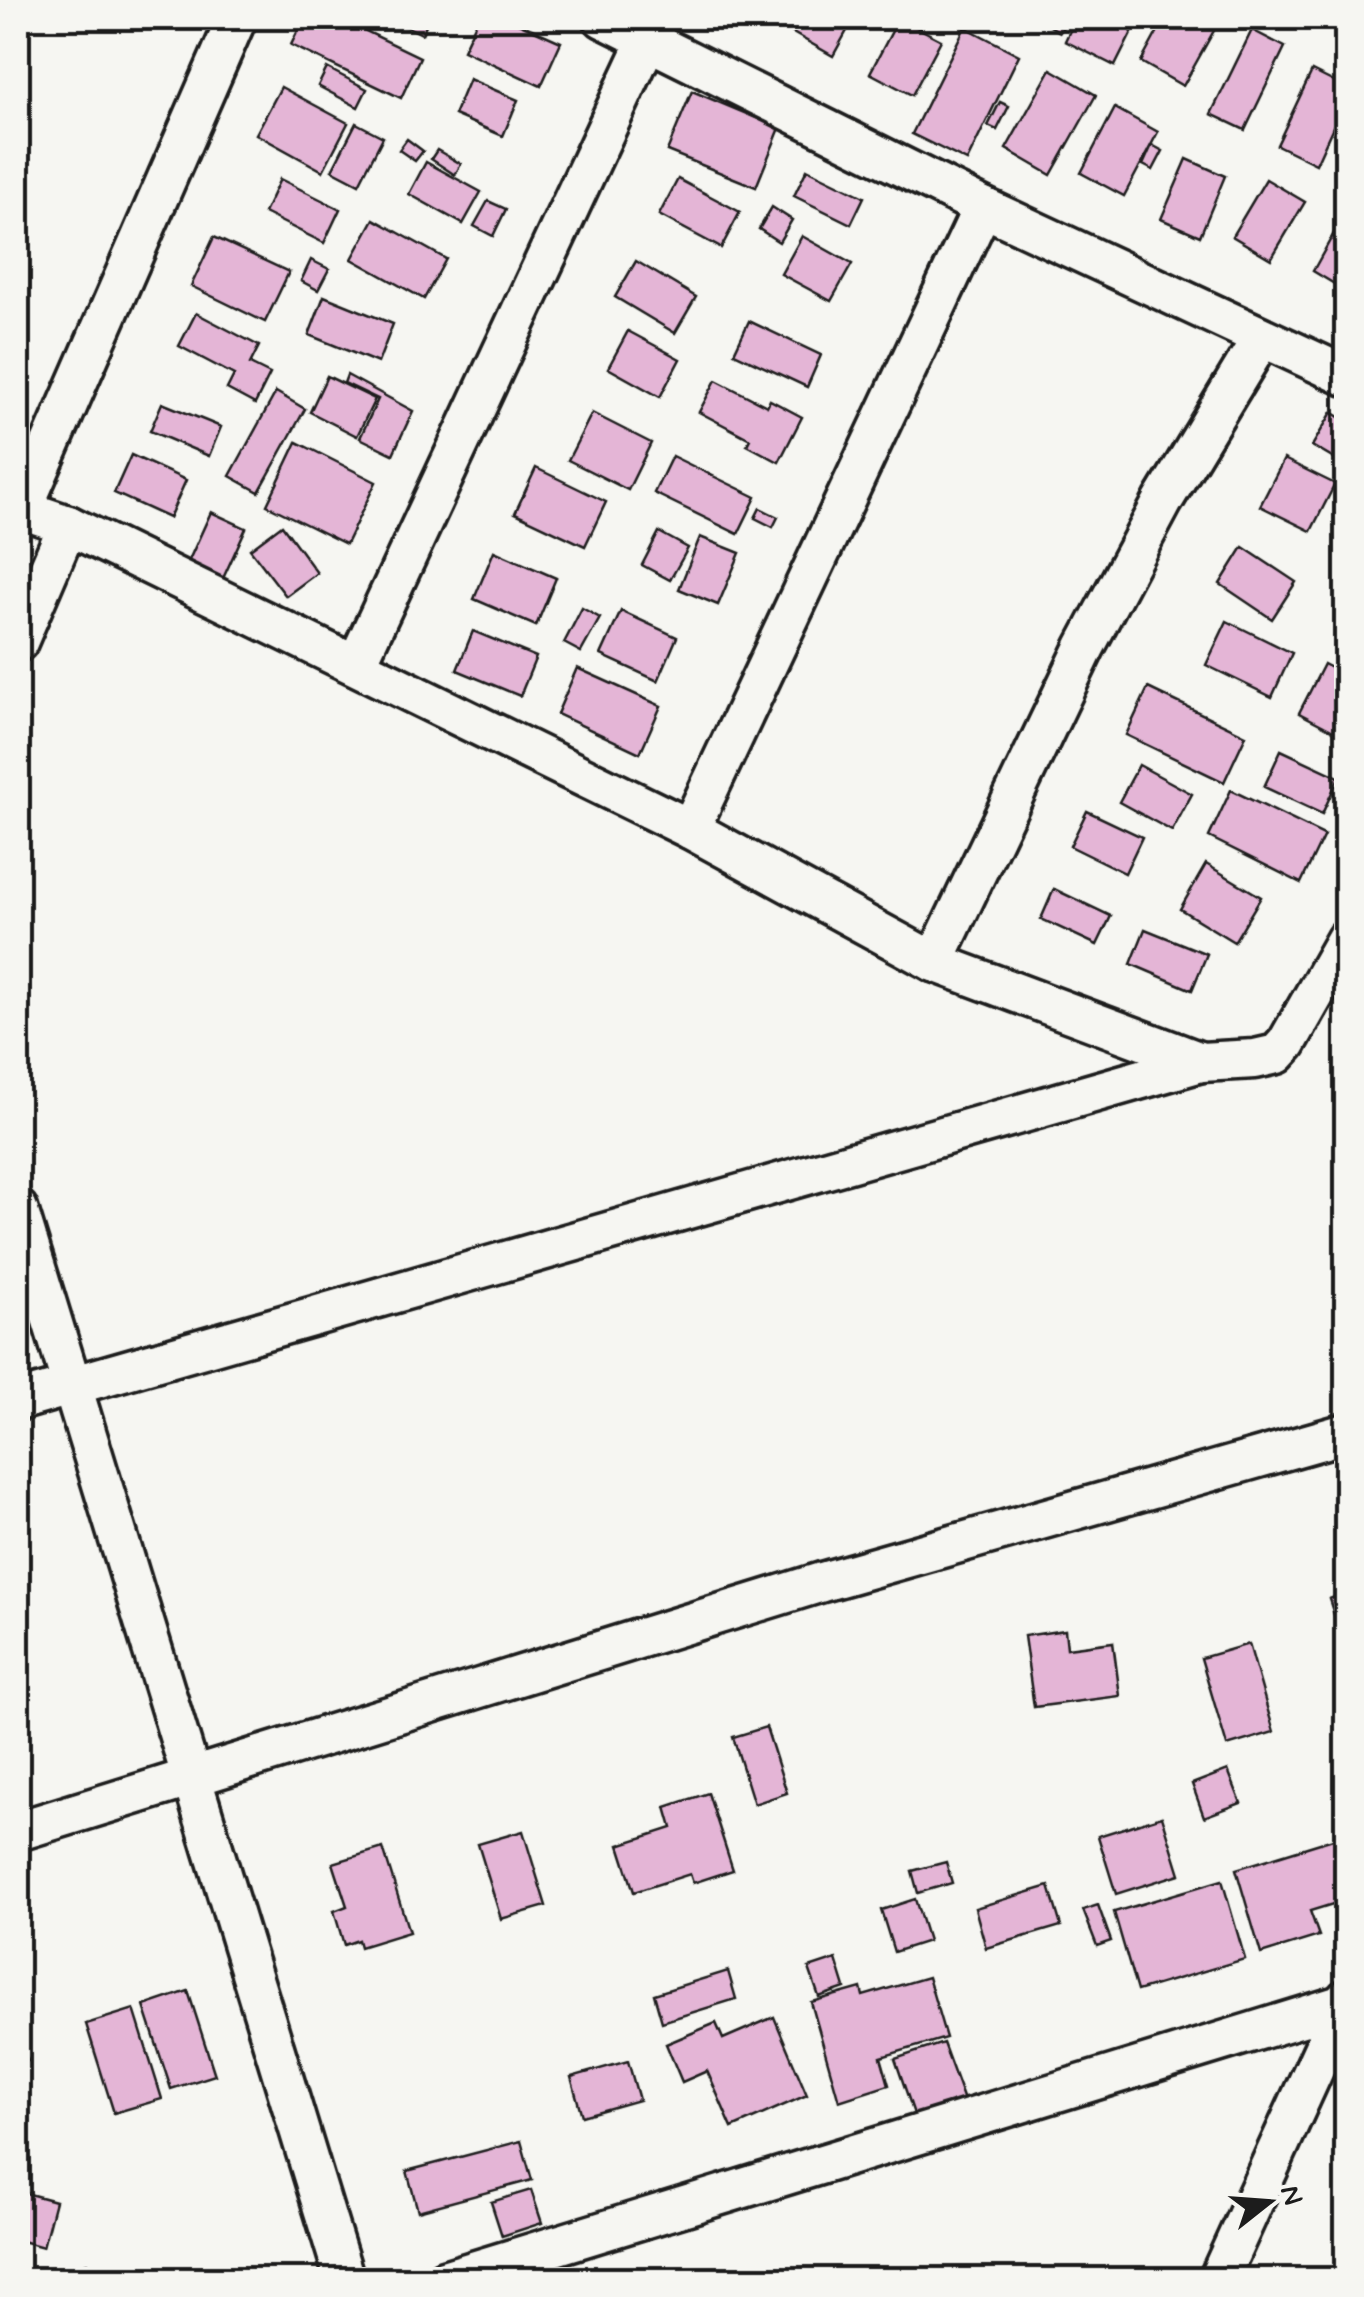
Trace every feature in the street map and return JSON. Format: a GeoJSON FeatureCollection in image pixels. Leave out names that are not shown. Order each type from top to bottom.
{"type":"FeatureCollection","features":[{"type":"Feature","properties":{"kind":"street"},"geometry":{"type":"LineString","coordinates":[[237,18],[20,509],[68,525],[690,829],[934,962],[1201,1062]]}},
{"type":"Feature","properties":{"kind":"street"},"geometry":{"type":"LineString","coordinates":[[603,18],[653,28],[983,207],[1346,376]]}},
{"type":"Feature","properties":{"kind":"street"},"geometry":{"type":"LineString","coordinates":[[356,665],[653,28]]}},
{"type":"Feature","properties":{"kind":"street"},"geometry":{"type":"LineString","coordinates":[[690,829],[983,207]]}},
{"type":"Feature","properties":{"kind":"street"},"geometry":{"type":"LineString","coordinates":[[934,962],[1085,647],[1163,501],[1261,339]]}},
{"type":"Feature","properties":{"kind":"street"},"geometry":{"type":"LineString","coordinates":[[18,642],[68,525]]}},
{"type":"Feature","properties":{"kind":"street"},"geometry":{"type":"LineString","coordinates":[[18,1401],[1201,1062],[1277,1054],[1288,1043],[1346,939]]}},
{"type":"Feature","properties":{"kind":"street"},"geometry":{"type":"LineString","coordinates":[[18,1209],[345,2280]]}},
{"type":"Feature","properties":{"kind":"street"},"geometry":{"type":"LineString","coordinates":[[18,1831],[822,1582],[1346,1433]]}},
{"type":"Feature","properties":{"kind":"street"},"geometry":{"type":"LineString","coordinates":[[444,2280],[1345,2002]]}},
{"type":"Feature","properties":{"kind":"street"},"geometry":{"type":"LineString","coordinates":[[1218,2280],[1345,2002]]}},
{"type":"Feature","properties":{"kind":"building"},"geometry":{"type":"Polygon","coordinates":[[[304,18],[339,18],[420,57],[401,98],[291,45],[304,18]]]}},
{"type":"Feature","properties":{"kind":"building"},"geometry":{"type":"Polygon","coordinates":[[[389,18],[429,18],[422,34],[389,18]]]}},
{"type":"Feature","properties":{"kind":"building"},"geometry":{"type":"Polygon","coordinates":[[[478,18],[507,18],[561,42],[541,86],[463,50],[478,18]]]}},
{"type":"Feature","properties":{"kind":"building"},"geometry":{"type":"Polygon","coordinates":[[[801,18],[854,18],[833,56],[793,33],[801,18]]]}},
{"type":"Feature","properties":{"kind":"building"},"geometry":{"type":"Polygon","coordinates":[[[899,18],[941,40],[912,95],[870,73],[899,18]]]}},
{"type":"Feature","properties":{"kind":"building"},"geometry":{"type":"Polygon","coordinates":[[[1054,18],[1068,18],[1060,32],[1050,26],[1054,18]]]}},
{"type":"Feature","properties":{"kind":"building"},"geometry":{"type":"Polygon","coordinates":[[[1076,18],[1139,18],[1115,66],[1065,41],[1076,18]]]}},
{"type":"Feature","properties":{"kind":"building"},"geometry":{"type":"Polygon","coordinates":[[[1165,18],[1221,18],[1183,86],[1141,62],[1165,18]]]}},
{"type":"Feature","properties":{"kind":"building"},"geometry":{"type":"Polygon","coordinates":[[[965,27],[1019,55],[967,161],[912,134],[965,27]]]}},
{"type":"Feature","properties":{"kind":"building"},"geometry":{"type":"Polygon","coordinates":[[[1252,30],[1285,47],[1245,130],[1211,114],[1252,30]]]}},
{"type":"Feature","properties":{"kind":"building"},"geometry":{"type":"Polygon","coordinates":[[[327,68],[367,89],[358,107],[318,86],[327,68]]]}},
{"type":"Feature","properties":{"kind":"building"},"geometry":{"type":"Polygon","coordinates":[[[1051,69],[1096,95],[1051,175],[1006,149],[1051,69]]]}},
{"type":"Feature","properties":{"kind":"building"},"geometry":{"type":"Polygon","coordinates":[[[1312,71],[1346,88],[1346,98],[1316,164],[1277,145],[1312,71]]]}},
{"type":"Feature","properties":{"kind":"building"},"geometry":{"type":"Polygon","coordinates":[[[469,79],[518,100],[503,136],[454,115],[469,79]]]}},
{"type":"Feature","properties":{"kind":"building"},"geometry":{"type":"Polygon","coordinates":[[[281,87],[348,123],[323,171],[256,134],[281,87]]]}},
{"type":"Feature","properties":{"kind":"building"},"geometry":{"type":"Polygon","coordinates":[[[692,91],[780,128],[756,187],[667,151],[692,91]]]}},
{"type":"Feature","properties":{"kind":"building"},"geometry":{"type":"Polygon","coordinates":[[[1000,102],[1009,106],[997,130],[988,126],[1000,102]]]}},
{"type":"Feature","properties":{"kind":"building"},"geometry":{"type":"Polygon","coordinates":[[[1115,108],[1158,132],[1124,196],[1081,173],[1115,108]]]}},
{"type":"Feature","properties":{"kind":"building"},"geometry":{"type":"Polygon","coordinates":[[[356,123],[383,137],[359,184],[332,170],[356,123]]]}},
{"type":"Feature","properties":{"kind":"building"},"geometry":{"type":"Polygon","coordinates":[[[407,139],[423,151],[415,161],[399,150],[407,139]]]}},
{"type":"Feature","properties":{"kind":"building"},"geometry":{"type":"Polygon","coordinates":[[[1152,145],[1163,151],[1153,170],[1143,165],[1152,145]]]}},
{"type":"Feature","properties":{"kind":"building"},"geometry":{"type":"Polygon","coordinates":[[[437,150],[461,164],[455,175],[431,159],[437,150]]]}},
{"type":"Feature","properties":{"kind":"building"},"geometry":{"type":"Polygon","coordinates":[[[1187,159],[1225,176],[1200,236],[1161,219],[1187,159]]]}},
{"type":"Feature","properties":{"kind":"building"},"geometry":{"type":"Polygon","coordinates":[[[426,162],[481,192],[463,224],[409,194],[426,162]]]}},
{"type":"Feature","properties":{"kind":"building"},"geometry":{"type":"Polygon","coordinates":[[[807,169],[864,197],[851,224],[794,196],[807,169]]]}},
{"type":"Feature","properties":{"kind":"building"},"geometry":{"type":"Polygon","coordinates":[[[280,179],[340,209],[324,243],[264,213],[280,179]]]}},
{"type":"Feature","properties":{"kind":"building"},"geometry":{"type":"Polygon","coordinates":[[[678,179],[740,212],[721,248],[659,215],[678,179]]]}},
{"type":"Feature","properties":{"kind":"building"},"geometry":{"type":"Polygon","coordinates":[[[1266,179],[1305,202],[1271,259],[1232,236],[1266,179]]]}},
{"type":"Feature","properties":{"kind":"building"},"geometry":{"type":"Polygon","coordinates":[[[488,201],[506,209],[493,236],[474,226],[488,201]]]}},
{"type":"Feature","properties":{"kind":"building"},"geometry":{"type":"Polygon","coordinates":[[[772,207],[792,220],[779,242],[759,229],[772,207]]]}},
{"type":"Feature","properties":{"kind":"building"},"geometry":{"type":"Polygon","coordinates":[[[1343,217],[1346,219],[1346,291],[1313,271],[1343,217]]]}},
{"type":"Feature","properties":{"kind":"building"},"geometry":{"type":"Polygon","coordinates":[[[374,219],[446,259],[424,299],[352,259],[374,219]]]}},
{"type":"Feature","properties":{"kind":"building"},"geometry":{"type":"Polygon","coordinates":[[[802,236],[852,264],[831,301],[781,274],[802,236]]]}},
{"type":"Feature","properties":{"kind":"building"},"geometry":{"type":"Polygon","coordinates":[[[214,237],[289,272],[265,322],[191,286],[214,237]]]}},
{"type":"Feature","properties":{"kind":"building"},"geometry":{"type":"Polygon","coordinates":[[[311,260],[329,269],[318,290],[301,281],[311,260]]]}},
{"type":"Feature","properties":{"kind":"building"},"geometry":{"type":"Polygon","coordinates":[[[636,261],[696,297],[675,333],[615,297],[636,261]]]}},
{"type":"Feature","properties":{"kind":"building"},"geometry":{"type":"Polygon","coordinates":[[[324,296],[393,324],[378,363],[309,335],[324,296]]]}},
{"type":"Feature","properties":{"kind":"building"},"geometry":{"type":"Polygon","coordinates":[[[196,313],[259,346],[250,364],[270,374],[255,404],[227,389],[234,375],[179,346],[196,313]]]}},
{"type":"Feature","properties":{"kind":"building"},"geometry":{"type":"Polygon","coordinates":[[[749,321],[821,355],[807,387],[734,353],[749,321]]]}},
{"type":"Feature","properties":{"kind":"building"},"geometry":{"type":"Polygon","coordinates":[[[628,331],[680,359],[660,397],[608,368],[628,331]]]}},
{"type":"Feature","properties":{"kind":"building"},"geometry":{"type":"Polygon","coordinates":[[[347,375],[413,411],[393,454],[360,438],[378,399],[344,383],[347,375]]]}},
{"type":"Feature","properties":{"kind":"building"},"geometry":{"type":"Polygon","coordinates":[[[327,376],[375,399],[357,436],[310,412],[327,376]]]}},
{"type":"Feature","properties":{"kind":"building"},"geometry":{"type":"Polygon","coordinates":[[[716,380],[767,406],[770,400],[802,417],[779,462],[747,445],[750,439],[699,412],[716,380]]]}},
{"type":"Feature","properties":{"kind":"building"},"geometry":{"type":"Polygon","coordinates":[[[276,392],[305,409],[259,492],[230,476],[276,392]]]}},
{"type":"Feature","properties":{"kind":"building"},"geometry":{"type":"Polygon","coordinates":[[[162,403],[221,427],[209,456],[150,431],[162,403]]]}},
{"type":"Feature","properties":{"kind":"building"},"geometry":{"type":"Polygon","coordinates":[[[1332,412],[1346,421],[1346,466],[1312,446],[1332,412]]]}},
{"type":"Feature","properties":{"kind":"building"},"geometry":{"type":"Polygon","coordinates":[[[592,413],[651,443],[628,490],[568,460],[592,413]]]}},
{"type":"Feature","properties":{"kind":"building"},"geometry":{"type":"Polygon","coordinates":[[[297,442],[376,482],[346,544],[267,505],[297,442]]]}},
{"type":"Feature","properties":{"kind":"building"},"geometry":{"type":"Polygon","coordinates":[[[131,455],[186,480],[169,518],[114,493],[131,455]]]}},
{"type":"Feature","properties":{"kind":"building"},"geometry":{"type":"Polygon","coordinates":[[[672,456],[756,497],[738,534],[654,493],[672,456]]]}},
{"type":"Feature","properties":{"kind":"building"},"geometry":{"type":"Polygon","coordinates":[[[1284,459],[1335,484],[1311,531],[1260,506],[1284,459]]]}},
{"type":"Feature","properties":{"kind":"building"},"geometry":{"type":"Polygon","coordinates":[[[536,468],[606,502],[585,546],[515,513],[536,468]]]}},
{"type":"Feature","properties":{"kind":"building"},"geometry":{"type":"Polygon","coordinates":[[[760,508],[778,517],[773,527],[755,518],[760,508]]]}},
{"type":"Feature","properties":{"kind":"building"},"geometry":{"type":"Polygon","coordinates":[[[211,512],[246,528],[220,585],[185,569],[211,512]]]}},
{"type":"Feature","properties":{"kind":"building"},"geometry":{"type":"Polygon","coordinates":[[[282,525],[317,573],[286,596],[250,549],[282,525]]]}},
{"type":"Feature","properties":{"kind":"building"},"geometry":{"type":"Polygon","coordinates":[[[659,532],[688,548],[670,580],[642,565],[659,532]]]}},
{"type":"Feature","properties":{"kind":"building"},"geometry":{"type":"Polygon","coordinates":[[[700,537],[740,553],[718,605],[679,589],[700,537]]]}},
{"type":"Feature","properties":{"kind":"building"},"geometry":{"type":"Polygon","coordinates":[[[1243,547],[1296,582],[1272,619],[1220,584],[1243,547]]]}},
{"type":"Feature","properties":{"kind":"building"},"geometry":{"type":"Polygon","coordinates":[[[494,551],[556,578],[536,626],[474,599],[494,551]]]}},
{"type":"Feature","properties":{"kind":"building"},"geometry":{"type":"Polygon","coordinates":[[[582,608],[600,618],[581,652],[564,643],[582,608]]]}},
{"type":"Feature","properties":{"kind":"building"},"geometry":{"type":"Polygon","coordinates":[[[621,611],[677,637],[658,681],[601,655],[621,611]]]}},
{"type":"Feature","properties":{"kind":"building"},"geometry":{"type":"Polygon","coordinates":[[[1227,621],[1292,653],[1272,697],[1206,665],[1227,621]]]}},
{"type":"Feature","properties":{"kind":"building"},"geometry":{"type":"Polygon","coordinates":[[[473,631],[536,657],[520,696],[457,670],[473,631]]]}},
{"type":"Feature","properties":{"kind":"building"},"geometry":{"type":"Polygon","coordinates":[[[1324,664],[1346,676],[1343,736],[1299,713],[1324,664]]]}},
{"type":"Feature","properties":{"kind":"building"},"geometry":{"type":"Polygon","coordinates":[[[577,668],[661,706],[640,753],[557,714],[577,668]]]}},
{"type":"Feature","properties":{"kind":"building"},"geometry":{"type":"Polygon","coordinates":[[[1148,688],[1246,735],[1224,782],[1126,735],[1148,688]]]}},
{"type":"Feature","properties":{"kind":"building"},"geometry":{"type":"Polygon","coordinates":[[[1281,750],[1339,777],[1322,814],[1264,787],[1281,750]]]}},
{"type":"Feature","properties":{"kind":"building"},"geometry":{"type":"Polygon","coordinates":[[[1139,765],[1192,794],[1172,831],[1119,802],[1139,765]]]}},
{"type":"Feature","properties":{"kind":"building"},"geometry":{"type":"Polygon","coordinates":[[[1231,790],[1324,835],[1301,883],[1209,837],[1231,790]]]}},
{"type":"Feature","properties":{"kind":"building"},"geometry":{"type":"Polygon","coordinates":[[[1087,811],[1142,837],[1125,873],[1070,846],[1087,811]]]}},
{"type":"Feature","properties":{"kind":"building"},"geometry":{"type":"Polygon","coordinates":[[[1206,864],[1261,897],[1234,942],[1180,909],[1206,864]]]}},
{"type":"Feature","properties":{"kind":"building"},"geometry":{"type":"Polygon","coordinates":[[[1054,889],[1111,916],[1097,945],[1041,919],[1054,889]]]}},
{"type":"Feature","properties":{"kind":"building"},"geometry":{"type":"Polygon","coordinates":[[[1145,929],[1207,954],[1192,990],[1131,964],[1145,929]]]}},
{"type":"Feature","properties":{"kind":"building"},"geometry":{"type":"Polygon","coordinates":[[[1346,1593],[1346,1621],[1337,1624],[1329,1599],[1346,1593]]]}},
{"type":"Feature","properties":{"kind":"building"},"geometry":{"type":"Polygon","coordinates":[[[1065,1630],[1067,1648],[1113,1642],[1120,1696],[1034,1707],[1024,1636],[1065,1630]]]}},
{"type":"Feature","properties":{"kind":"building"},"geometry":{"type":"Polygon","coordinates":[[[1249,1644],[1274,1732],[1227,1746],[1201,1658],[1249,1644]]]}},
{"type":"Feature","properties":{"kind":"building"},"geometry":{"type":"Polygon","coordinates":[[[766,1727],[787,1793],[754,1804],[733,1737],[766,1727]]]}},
{"type":"Feature","properties":{"kind":"building"},"geometry":{"type":"Polygon","coordinates":[[[1228,1770],[1241,1803],[1204,1817],[1192,1784],[1228,1770]]]}},
{"type":"Feature","properties":{"kind":"building"},"geometry":{"type":"Polygon","coordinates":[[[708,1793],[733,1870],[693,1883],[690,1874],[634,1892],[619,1845],[672,1828],[666,1807],[708,1793]]]}},
{"type":"Feature","properties":{"kind":"building"},"geometry":{"type":"Polygon","coordinates":[[[1162,1816],[1180,1874],[1116,1894],[1098,1836],[1162,1816]]]}},
{"type":"Feature","properties":{"kind":"building"},"geometry":{"type":"Polygon","coordinates":[[[523,1831],[546,1906],[501,1919],[478,1844],[523,1831]]]}},
{"type":"Feature","properties":{"kind":"building"},"geometry":{"type":"Polygon","coordinates":[[[1346,1835],[1346,1900],[1310,1911],[1319,1936],[1261,1954],[1236,1869],[1346,1835]]]}},
{"type":"Feature","properties":{"kind":"building"},"geometry":{"type":"Polygon","coordinates":[[[383,1848],[409,1932],[360,1947],[358,1940],[344,1945],[334,1911],[347,1906],[333,1863],[383,1848]]]}},
{"type":"Feature","properties":{"kind":"building"},"geometry":{"type":"Polygon","coordinates":[[[946,1862],[952,1883],[918,1893],[912,1871],[946,1862]]]}},
{"type":"Feature","properties":{"kind":"building"},"geometry":{"type":"Polygon","coordinates":[[[1222,1880],[1245,1959],[1137,1991],[1114,1912],[1222,1880]]]}},
{"type":"Feature","properties":{"kind":"building"},"geometry":{"type":"Polygon","coordinates":[[[1049,1886],[1061,1926],[986,1948],[975,1908],[1049,1886]]]}},
{"type":"Feature","properties":{"kind":"building"},"geometry":{"type":"Polygon","coordinates":[[[915,1899],[928,1941],[894,1952],[881,1910],[915,1899]]]}},
{"type":"Feature","properties":{"kind":"building"},"geometry":{"type":"Polygon","coordinates":[[[1098,1905],[1111,1941],[1097,1946],[1083,1910],[1098,1905]]]}},
{"type":"Feature","properties":{"kind":"building"},"geometry":{"type":"Polygon","coordinates":[[[836,1959],[845,1988],[819,1997],[809,1968],[836,1959]]]}},
{"type":"Feature","properties":{"kind":"building"},"geometry":{"type":"Polygon","coordinates":[[[728,1971],[736,1999],[662,2022],[654,1994],[728,1971]]]}},
{"type":"Feature","properties":{"kind":"building"},"geometry":{"type":"Polygon","coordinates":[[[928,1977],[946,2038],[881,2057],[889,2085],[839,2101],[811,2002],[861,1988],[863,1996],[928,1977]]]}},
{"type":"Feature","properties":{"kind":"building"},"geometry":{"type":"Polygon","coordinates":[[[188,1991],[215,2075],[171,2089],[144,2006],[188,1991]]]}},
{"type":"Feature","properties":{"kind":"building"},"geometry":{"type":"Polygon","coordinates":[[[134,2009],[162,2099],[114,2113],[86,2024],[134,2009]]]}},
{"type":"Feature","properties":{"kind":"building"},"geometry":{"type":"Polygon","coordinates":[[[774,2017],[807,2095],[732,2128],[707,2071],[682,2082],[666,2044],[716,2023],[723,2039],[774,2017]]]}},
{"type":"Feature","properties":{"kind":"building"},"geometry":{"type":"Polygon","coordinates":[[[18,2034],[28,2061],[18,2065],[18,2034]]]}},
{"type":"Feature","properties":{"kind":"building"},"geometry":{"type":"Polygon","coordinates":[[[943,2043],[965,2103],[916,2120],[895,2059],[943,2043]]]}},
{"type":"Feature","properties":{"kind":"building"},"geometry":{"type":"Polygon","coordinates":[[[628,2061],[639,2100],[582,2116],[571,2077],[628,2061]]]}},
{"type":"Feature","properties":{"kind":"building"},"geometry":{"type":"Polygon","coordinates":[[[521,2141],[532,2180],[418,2211],[407,2171],[521,2141]]]}},
{"type":"Feature","properties":{"kind":"building"},"geometry":{"type":"Polygon","coordinates":[[[531,2190],[542,2223],[502,2236],[491,2202],[531,2190]]]}},
{"type":"Feature","properties":{"kind":"building"},"geometry":{"type":"Polygon","coordinates":[[[18,2191],[55,2201],[43,2247],[18,2240],[18,2191]]]}},
{"type":"Feature","properties":{"kind":"building"},"geometry":{"type":"Polygon","coordinates":[[[88,2263],[93,2280],[33,2280],[88,2263]]]}}]}
